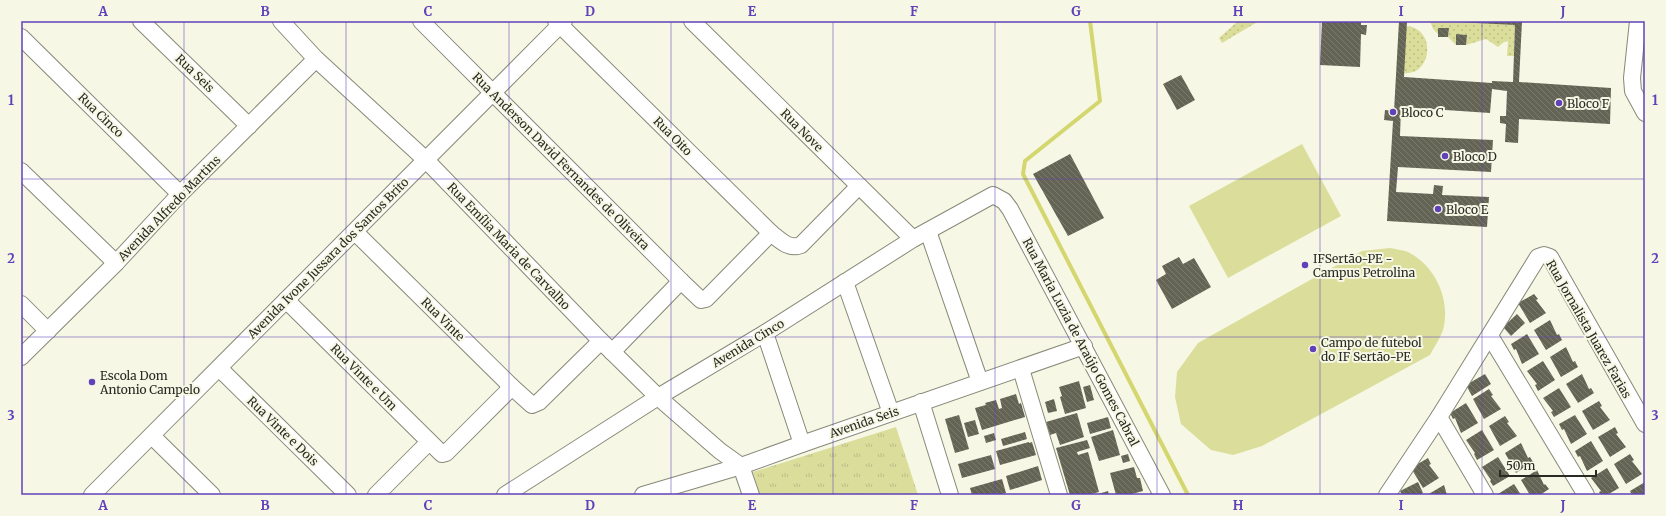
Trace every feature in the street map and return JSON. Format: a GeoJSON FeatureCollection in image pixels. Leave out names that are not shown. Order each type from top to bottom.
{"type":"FeatureCollection","features":[{"type":"Feature","properties":{"kind":"street","name":"Rua Seis"},"geometry":{"type":"LineString","coordinates":[[142,21],[249,126]]}},
{"type":"Feature","properties":{"kind":"street","name":"Rua Emília Maria de Carvalho"},"geometry":{"type":"LineString","coordinates":[[281,21],[316,59],[426,160],[658,397],[720,451],[742,466]]}},
{"type":"Feature","properties":{"kind":"street","name":"Rua Anderson David Fernandes de Oliveira"},"geometry":{"type":"LineString","coordinates":[[421,21],[493,91],[681,281],[702,300],[706,299],[771,233]]}},
{"type":"Feature","properties":{"kind":"street","name":"Rua Nove"},"geometry":{"type":"LineString","coordinates":[[692,21],[912,239]]}},
{"type":"Feature","properties":{"kind":"street"},"geometry":{"type":"LineString","coordinates":[[1638,21],[1632,78],[1633,91],[1645,113]]}},
{"type":"Feature","properties":{"kind":"street","name":"Avenida Ivone Jussara dos Santos Brito"},"geometry":{"type":"LineString","coordinates":[[92,495],[355,232],[560,22]]}},
{"type":"Feature","properties":{"kind":"street","name":"Rua Oito"},"geometry":{"type":"LineString","coordinates":[[560,22],[771,233],[793,248],[801,245],[859,186]]}},
{"type":"Feature","properties":{"kind":"street","name":"Rua Cinco"},"geometry":{"type":"LineString","coordinates":[[21,37],[180,194]]}},
{"type":"Feature","properties":{"kind":"street","name":"Avenida Alfredo Martins"},"geometry":{"type":"LineString","coordinates":[[21,357],[116,263],[180,194],[316,59]]}},
{"type":"Feature","properties":{"kind":"street"},"geometry":{"type":"LineString","coordinates":[[21,171],[116,263]]}},
{"type":"Feature","properties":{"kind":"street","name":"Avenida Cinco"},"geometry":{"type":"LineString","coordinates":[[505,495],[658,397],[765,333],[912,239],[993,195]]}},
{"type":"Feature","properties":{"kind":"street","name":"Rua Maria Luzia de Araújo Gomes Cabral"},"geometry":{"type":"LineString","coordinates":[[993,195],[1004,201],[1010,209],[1162,495]]}},
{"type":"Feature","properties":{"kind":"street"},"geometry":{"type":"LineString","coordinates":[[928,230],[980,382]]}},
{"type":"Feature","properties":{"kind":"street","name":"Rua Vinte"},"geometry":{"type":"LineString","coordinates":[[355,232],[532,405],[539,402],[607,346]]}},
{"type":"Feature","properties":{"kind":"street","name":"Rua Jornalista Juarez Farias"},"geometry":{"type":"LineString","coordinates":[[1490,336],[1538,257],[1544,255],[1550,258],[1645,424]]}},
{"type":"Feature","properties":{"kind":"street"},"geometry":{"type":"LineString","coordinates":[[607,346],[681,281]]}},
{"type":"Feature","properties":{"kind":"street"},"geometry":{"type":"LineString","coordinates":[[845,282],[890,413]]}},
{"type":"Feature","properties":{"kind":"street","name":"Rua Vinte e Um"},"geometry":{"type":"LineString","coordinates":[[286,300],[442,454],[446,453],[512,387]]}},
{"type":"Feature","properties":{"kind":"street"},"geometry":{"type":"LineString","coordinates":[[21,304],[48,331]]}},
{"type":"Feature","properties":{"kind":"street"},"geometry":{"type":"LineString","coordinates":[[765,333],[802,444]]}},
{"type":"Feature","properties":{"kind":"street"},"geometry":{"type":"LineString","coordinates":[[1387,495],[1439,417],[1490,336],[1586,495]]}},
{"type":"Feature","properties":{"kind":"street","name":"Avenida Seis"},"geometry":{"type":"LineString","coordinates":[[648,494],[742,466],[1084,346]]}},
{"type":"Feature","properties":{"kind":"street","name":"Rua Vinte e Dois"},"geometry":{"type":"LineString","coordinates":[[219,368],[344,494]]}},
{"type":"Feature","properties":{"kind":"street"},"geometry":{"type":"LineString","coordinates":[[1021,369],[1059,495]]}},
{"type":"Feature","properties":{"kind":"street"},"geometry":{"type":"LineString","coordinates":[[921,402],[950,495]]}},
{"type":"Feature","properties":{"kind":"street"},"geometry":{"type":"LineString","coordinates":[[1439,417],[1485,495]]}},
{"type":"Feature","properties":{"kind":"street"},"geometry":{"type":"LineString","coordinates":[[152,436],[212,495]]}},
{"type":"Feature","properties":{"kind":"street"},"geometry":{"type":"LineString","coordinates":[[376,495],[429,442]]}},
{"type":"Feature","properties":{"kind":"street"},"geometry":{"type":"LineString","coordinates":[[742,466],[751,495]]}},
{"type":"Feature","properties":{"kind":"green space"},"geometry":{"type":"Polygon","coordinates":[[[1238,21],[1259,21],[1222,43],[1219,38],[1238,21]]]}},
{"type":"Feature","properties":{"kind":"green space"},"geometry":{"type":"Polygon","coordinates":[[[1430,21],[1515,25],[1514,56],[1507,56],[1508,41],[1504,42],[1498,47],[1486,39],[1466,45],[1467,35],[1456,34],[1456,45],[1448,37],[1449,28],[1438,28],[1438,34],[1433,29],[1430,21]]]}},
{"type":"Feature","properties":{"kind":"green space"},"geometry":{"type":"Polygon","coordinates":[[[1406,26],[1416,29],[1423,35],[1427,51],[1425,60],[1420,67],[1413,72],[1404,73],[1406,26]]]}},
{"type":"Feature","properties":{"kind":"green space"},"geometry":{"type":"Polygon","coordinates":[[[1302,144],[1341,216],[1228,278],[1189,206],[1302,144]]]}},
{"type":"Feature","properties":{"kind":"green space","name":"Campo de futebol do IF Sertão-PE"},"geometry":{"type":"Polygon","coordinates":[[[1390,248],[1408,252],[1418,258],[1433,275],[1439,285],[1443,296],[1445,319],[1442,333],[1430,355],[1262,446],[1233,455],[1211,450],[1181,424],[1175,397],[1177,372],[1198,343],[1362,251],[1390,248]]]}},
{"type":"Feature","properties":{"kind":"green space"},"geometry":{"type":"Polygon","coordinates":[[[896,427],[918,495],[760,495],[753,472],[896,427]]]}},
{"type":"Feature","properties":{"kind":"building"},"geometry":{"type":"Polygon","coordinates":[[[1322,21],[1361,21],[1361,25],[1367,25],[1366,35],[1361,34],[1360,67],[1320,65],[1322,21]]]}},
{"type":"Feature","properties":{"kind":"building"},"geometry":{"type":"Polygon","coordinates":[[[1399,21],[1407,21],[1404,77],[1492,83],[1492,81],[1513,82],[1515,25],[1454,22],[1522,21],[1519,82],[1611,88],[1610,124],[1519,119],[1518,143],[1505,142],[1506,124],[1500,123],[1500,116],[1506,116],[1507,91],[1492,89],[1490,113],[1401,107],[1400,136],[1493,140],[1491,172],[1398,167],[1396,192],[1433,194],[1434,185],[1443,186],[1442,195],[1489,197],[1487,227],[1387,221],[1393,121],[1384,120],[1385,110],[1394,111],[1399,21]]]}},
{"type":"Feature","properties":{"kind":"building"},"geometry":{"type":"Polygon","coordinates":[[[1438,28],[1449,28],[1448,37],[1438,37],[1438,28]]]}},
{"type":"Feature","properties":{"kind":"building"},"geometry":{"type":"Polygon","coordinates":[[[1456,34],[1467,35],[1466,45],[1456,45],[1456,34]]]}},
{"type":"Feature","properties":{"kind":"building"},"geometry":{"type":"Polygon","coordinates":[[[1181,75],[1195,100],[1177,110],[1163,84],[1181,75]]]}},
{"type":"Feature","properties":{"kind":"building"},"geometry":{"type":"Polygon","coordinates":[[[1070,154],[1104,218],[1068,236],[1033,174],[1070,154]]]}},
{"type":"Feature","properties":{"kind":"building"},"geometry":{"type":"Polygon","coordinates":[[[1179,257],[1183,264],[1194,258],[1211,287],[1172,309],[1156,280],[1166,274],[1162,266],[1179,257]]]}},
{"type":"Feature","properties":{"kind":"building"},"geometry":{"type":"Polygon","coordinates":[[[1534,294],[1538,299],[1536,300],[1546,313],[1530,323],[1518,303],[1534,294]]]}},
{"type":"Feature","properties":{"kind":"building"},"geometry":{"type":"Polygon","coordinates":[[[1517,314],[1525,323],[1511,336],[1503,327],[1517,314]]]}},
{"type":"Feature","properties":{"kind":"building"},"geometry":{"type":"Polygon","coordinates":[[[1550,320],[1557,335],[1559,334],[1562,340],[1546,350],[1534,330],[1550,320]]]}},
{"type":"Feature","properties":{"kind":"building"},"geometry":{"type":"Polygon","coordinates":[[[1527,334],[1539,354],[1522,364],[1516,349],[1514,350],[1511,344],[1527,334]]]}},
{"type":"Feature","properties":{"kind":"building"},"geometry":{"type":"Polygon","coordinates":[[[1566,347],[1573,362],[1575,361],[1578,367],[1561,377],[1550,357],[1566,347]]]}},
{"type":"Feature","properties":{"kind":"building"},"geometry":{"type":"Polygon","coordinates":[[[1543,361],[1555,380],[1538,391],[1535,385],[1537,384],[1527,371],[1543,361]]]}},
{"type":"Feature","properties":{"kind":"building"},"geometry":{"type":"Polygon","coordinates":[[[1485,374],[1491,384],[1472,396],[1466,385],[1485,374]]]}},
{"type":"Feature","properties":{"kind":"building"},"geometry":{"type":"Polygon","coordinates":[[[1582,374],[1589,389],[1591,388],[1594,393],[1578,403],[1566,384],[1582,374]]]}},
{"type":"Feature","properties":{"kind":"building"},"geometry":{"type":"Polygon","coordinates":[[[1079,381],[1086,408],[1065,414],[1059,387],[1079,381]]]}},
{"type":"Feature","properties":{"kind":"building"},"geometry":{"type":"Polygon","coordinates":[[[1090,385],[1094,400],[1087,402],[1083,387],[1090,385]]]}},
{"type":"Feature","properties":{"kind":"building"},"geometry":{"type":"Polygon","coordinates":[[[1559,388],[1571,407],[1554,417],[1551,412],[1553,411],[1543,398],[1559,388]]]}},
{"type":"Feature","properties":{"kind":"building"},"geometry":{"type":"Polygon","coordinates":[[[1489,389],[1493,395],[1491,396],[1501,409],[1484,419],[1473,399],[1489,389]]]}},
{"type":"Feature","properties":{"kind":"building"},"geometry":{"type":"Polygon","coordinates":[[[1016,394],[1019,404],[1021,403],[1025,417],[982,430],[975,408],[996,400],[999,409],[1002,408],[1000,399],[1016,394]]]}},
{"type":"Feature","properties":{"kind":"building"},"geometry":{"type":"Polygon","coordinates":[[[1054,399],[1057,411],[1048,413],[1045,402],[1054,399]]]}},
{"type":"Feature","properties":{"kind":"building"},"geometry":{"type":"Polygon","coordinates":[[[1599,401],[1602,406],[1600,407],[1610,420],[1593,430],[1582,411],[1599,401]]]}},
{"type":"Feature","properties":{"kind":"building"},"geometry":{"type":"Polygon","coordinates":[[[1466,403],[1478,423],[1461,433],[1455,418],[1453,419],[1450,413],[1466,403]]]}},
{"type":"Feature","properties":{"kind":"building"},"geometry":{"type":"Polygon","coordinates":[[[1077,413],[1084,437],[1060,445],[1056,433],[1050,435],[1046,422],[1077,413]]]}},
{"type":"Feature","properties":{"kind":"building"},"geometry":{"type":"Polygon","coordinates":[[[959,415],[969,449],[955,453],[945,419],[959,415]]]}},
{"type":"Feature","properties":{"kind":"building"},"geometry":{"type":"Polygon","coordinates":[[[1575,415],[1587,434],[1571,444],[1564,429],[1562,430],[1559,424],[1575,415]]]}},
{"type":"Feature","properties":{"kind":"building"},"geometry":{"type":"Polygon","coordinates":[[[1505,416],[1509,422],[1507,423],[1517,436],[1500,446],[1489,426],[1505,416]]]}},
{"type":"Feature","properties":{"kind":"building"},"geometry":{"type":"Polygon","coordinates":[[[1108,417],[1111,428],[1090,434],[1087,423],[1108,417]]]}},
{"type":"Feature","properties":{"kind":"building"},"geometry":{"type":"Polygon","coordinates":[[[975,420],[979,434],[968,437],[964,423],[975,420]]]}},
{"type":"Feature","properties":{"kind":"building"},"geometry":{"type":"Polygon","coordinates":[[[1615,427],[1618,433],[1616,434],[1626,447],[1610,457],[1598,437],[1615,427]]]}},
{"type":"Feature","properties":{"kind":"building"},"geometry":{"type":"Polygon","coordinates":[[[1113,430],[1120,455],[1099,461],[1091,437],[1113,430]]]}},
{"type":"Feature","properties":{"kind":"building"},"geometry":{"type":"Polygon","coordinates":[[[1482,430],[1494,450],[1477,460],[1474,454],[1475,453],[1466,440],[1482,430]]]}},
{"type":"Feature","properties":{"kind":"building"},"geometry":{"type":"Polygon","coordinates":[[[1025,432],[1027,439],[1003,446],[1001,439],[1025,432]]]}},
{"type":"Feature","properties":{"kind":"building"},"geometry":{"type":"Polygon","coordinates":[[[994,433],[996,440],[986,443],[984,436],[994,433]]]}},
{"type":"Feature","properties":{"kind":"building"},"geometry":{"type":"Polygon","coordinates":[[[1087,440],[1090,448],[1077,452],[1078,455],[1088,452],[1099,492],[1088,495],[1070,495],[1056,448],[1087,440]]]}},
{"type":"Feature","properties":{"kind":"building"},"geometry":{"type":"Polygon","coordinates":[[[1591,441],[1603,461],[1587,471],[1580,456],[1578,457],[1575,451],[1591,441]]]}},
{"type":"Feature","properties":{"kind":"building"},"geometry":{"type":"Polygon","coordinates":[[[1032,442],[1036,455],[1000,465],[996,451],[1032,442]]]}},
{"type":"Feature","properties":{"kind":"building"},"geometry":{"type":"Polygon","coordinates":[[[1521,443],[1528,458],[1530,457],[1533,462],[1516,473],[1505,453],[1521,443]]]}},
{"type":"Feature","properties":{"kind":"building"},"geometry":{"type":"Polygon","coordinates":[[[1128,454],[1130,461],[1123,463],[1121,456],[1128,454]]]}},
{"type":"Feature","properties":{"kind":"building"},"geometry":{"type":"Polygon","coordinates":[[[1630,454],[1634,460],[1632,461],[1642,474],[1626,484],[1614,464],[1630,454]]]}},
{"type":"Feature","properties":{"kind":"building"},"geometry":{"type":"Polygon","coordinates":[[[991,455],[995,469],[962,478],[958,464],[991,455]]]}},
{"type":"Feature","properties":{"kind":"building"},"geometry":{"type":"Polygon","coordinates":[[[1498,457],[1510,476],[1493,486],[1490,481],[1491,480],[1482,467],[1498,457]]]}},
{"type":"Feature","properties":{"kind":"building"},"geometry":{"type":"Polygon","coordinates":[[[1428,458],[1431,464],[1429,465],[1439,478],[1423,488],[1411,468],[1428,458]]]}},
{"type":"Feature","properties":{"kind":"building"},"geometry":{"type":"Polygon","coordinates":[[[1038,466],[1042,480],[1010,490],[1006,476],[1038,466]]]}},
{"type":"Feature","properties":{"kind":"building"},"geometry":{"type":"Polygon","coordinates":[[[1134,467],[1137,478],[1140,478],[1143,491],[1128,495],[1116,495],[1110,473],[1134,467]]]}},
{"type":"Feature","properties":{"kind":"building"},"geometry":{"type":"Polygon","coordinates":[[[1607,468],[1619,488],[1607,495],[1601,495],[1599,492],[1601,491],[1591,478],[1607,468]]]}},
{"type":"Feature","properties":{"kind":"building"},"geometry":{"type":"Polygon","coordinates":[[[1537,470],[1544,485],[1545,484],[1549,489],[1540,495],[1530,495],[1521,480],[1537,470]]]}},
{"type":"Feature","properties":{"kind":"building"},"geometry":{"type":"Polygon","coordinates":[[[1002,479],[1006,493],[999,495],[972,495],[970,488],[1002,479]]]}},
{"type":"Feature","properties":{"kind":"building"},"geometry":{"type":"Polygon","coordinates":[[[1418,482],[1423,493],[1419,495],[1402,495],[1400,491],[1418,482]]]}},
{"type":"Feature","properties":{"kind":"building"},"geometry":{"type":"Polygon","coordinates":[[[1645,482],[1645,495],[1632,495],[1630,491],[1645,482]]]}},
{"type":"Feature","properties":{"kind":"building"},"geometry":{"type":"Polygon","coordinates":[[[1514,484],[1521,495],[1498,495],[1498,494],[1514,484]]]}},
{"type":"Feature","properties":{"kind":"building"},"geometry":{"type":"Polygon","coordinates":[[[1444,485],[1447,495],[1427,495],[1444,485]]]}},
{"type":"Feature","properties":{"kind":"building"},"geometry":{"type":"Polygon","coordinates":[[[1108,491],[1109,495],[1095,495],[1108,491]]]}},
{"type":"Feature","properties":{"kind":"waterway"},"geometry":{"type":"LineString","coordinates":[[1090,21],[1100,101],[1025,161],[1023,174],[1188,495]]}},
{"type":"Feature","properties":{"kind":"place","name":"Bloco F"},"geometry":{"type":"Point","coordinates":[1559,103]}},
{"type":"Feature","properties":{"kind":"place","name":"Bloco C"},"geometry":{"type":"Point","coordinates":[1393,112]}},
{"type":"Feature","properties":{"kind":"place","name":"Bloco D"},"geometry":{"type":"Point","coordinates":[1445,156]}},
{"type":"Feature","properties":{"kind":"place","name":"Bloco E"},"geometry":{"type":"Point","coordinates":[1438,209]}},
{"type":"Feature","properties":{"kind":"place","name":"IFSertão-PE - Campus Petrolina"},"geometry":{"type":"Point","coordinates":[1305,265]}},
{"type":"Feature","properties":{"kind":"place","name":"Campo de futebol do IF Sertão-PE"},"geometry":{"type":"Point","coordinates":[1313,349]}},
{"type":"Feature","properties":{"kind":"place","name":"Escola Dom Antonio Campelo"},"geometry":{"type":"Point","coordinates":[92,382]}}]}
